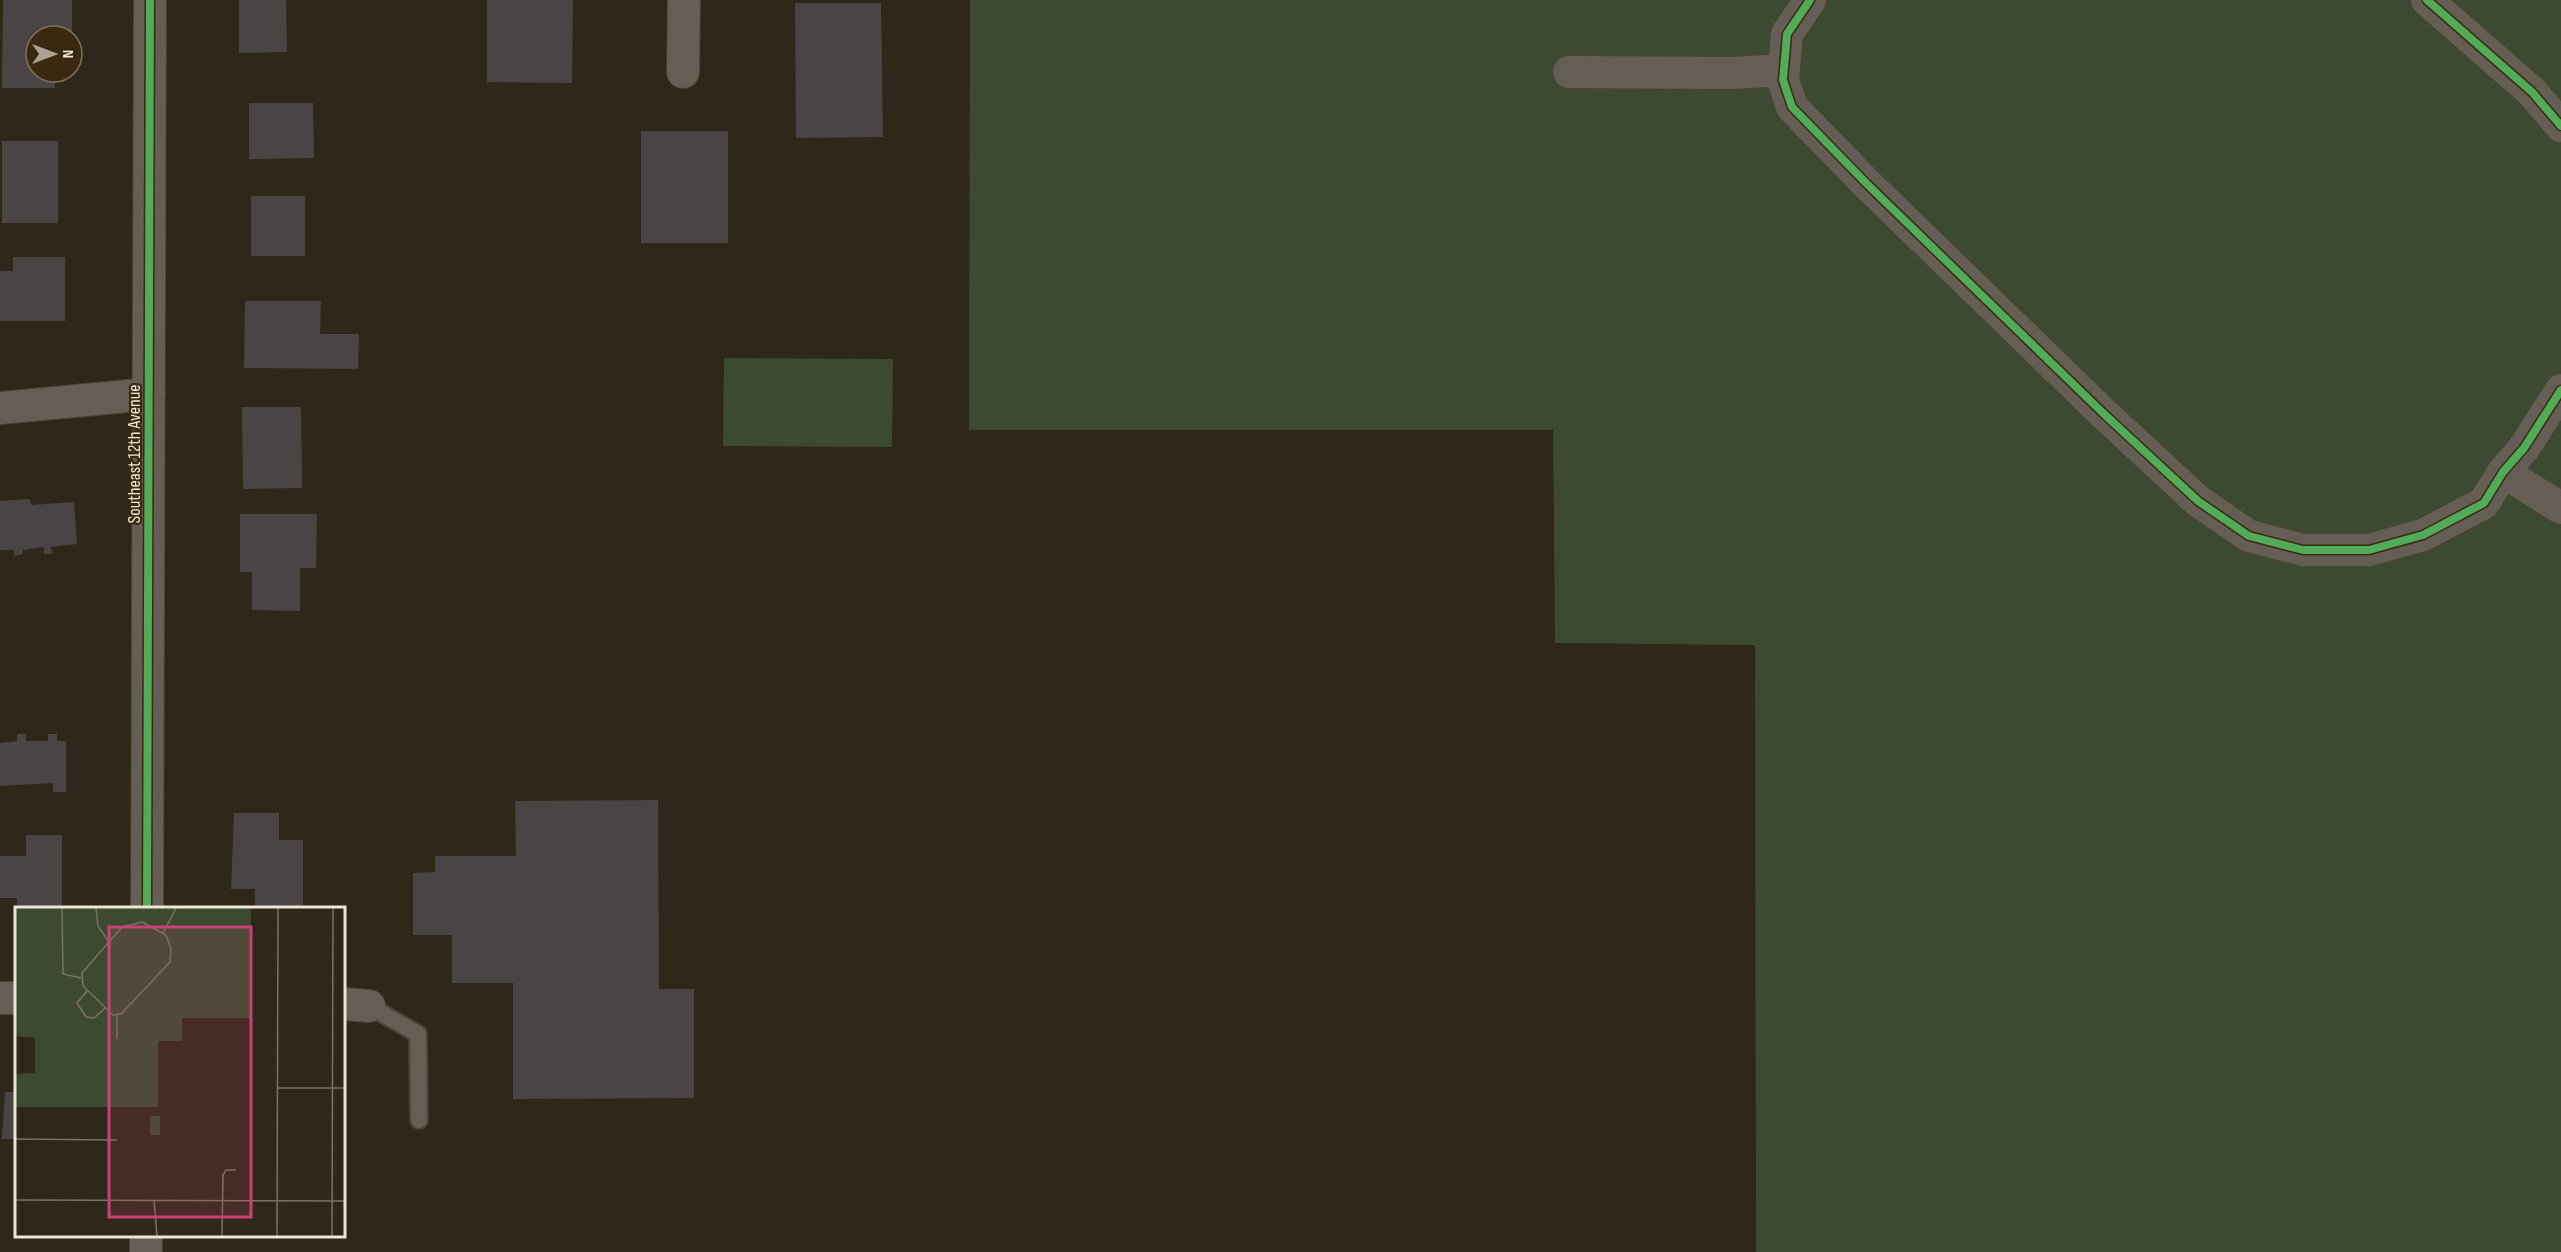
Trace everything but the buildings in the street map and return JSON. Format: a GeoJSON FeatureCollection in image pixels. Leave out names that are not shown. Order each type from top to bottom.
{"type":"FeatureCollection","features":[{"type":"Feature","properties":{"kind":"street","name":"Southeast 12th Avenue"},"geometry":{"type":"LineString","coordinates":[[147,907],[150,0]]}},
{"type":"Feature","properties":{"kind":"street"},"geometry":{"type":"LineString","coordinates":[[683,72],[684,0]]}},
{"type":"Feature","properties":{"kind":"street"},"geometry":{"type":"LineString","coordinates":[[1810,0],[1787,34],[1783,80],[1792,107],[1867,184],[2189,493],[2249,536],[2303,550],[2369,550],[2423,535],[2484,503],[2502,472],[2524,448],[2561,390]]}},
{"type":"Feature","properties":{"kind":"street"},"geometry":{"type":"LineString","coordinates":[[2430,1],[2532,92],[2561,126]]}},
{"type":"Feature","properties":{"kind":"street"},"geometry":{"type":"LineString","coordinates":[[1569,72],[1732,73],[1783,70]]}},
{"type":"Feature","properties":{"kind":"street"},"geometry":{"type":"LineString","coordinates":[[0,408],[149,394]]}},
{"type":"Feature","properties":{"kind":"street"},"geometry":{"type":"LineString","coordinates":[[2502,472],[2561,508]]}},
{"type":"Feature","properties":{"kind":"street"},"geometry":{"type":"LineString","coordinates":[[0,998],[15,999]]}},
{"type":"Feature","properties":{"kind":"lane"},"geometry":{"type":"LineString","coordinates":[[356,1005],[418,1034],[419,1120]]}},
{"type":"Feature","properties":{"kind":"green space"},"geometry":{"type":"Polygon","coordinates":[[[970,0],[2561,0],[2561,1252],[1756,1252],[1755,645],[1555,643],[1553,430],[969,430],[970,0]]]}},
{"type":"Feature","properties":{"kind":"green space"},"geometry":{"type":"Polygon","coordinates":[[[724,358],[893,359],[892,447],[723,446],[724,358]]]}},
{"type":"Feature","properties":{"kind":"cycle path"},"geometry":{"type":"LineString","coordinates":[[147,907],[150,0]]}},
{"type":"Feature","properties":{"kind":"cycle path"},"geometry":{"type":"LineString","coordinates":[[1810,0],[1787,34],[1783,80],[1792,107],[1867,184],[2103,413],[2198,501],[2249,536],[2303,550],[2369,550],[2423,535],[2484,503],[2503,472],[2524,448],[2561,390]]}},
{"type":"Feature","properties":{"kind":"cycle path"},"geometry":{"type":"LineString","coordinates":[[2427,0],[2532,92],[2561,126]]}}]}
